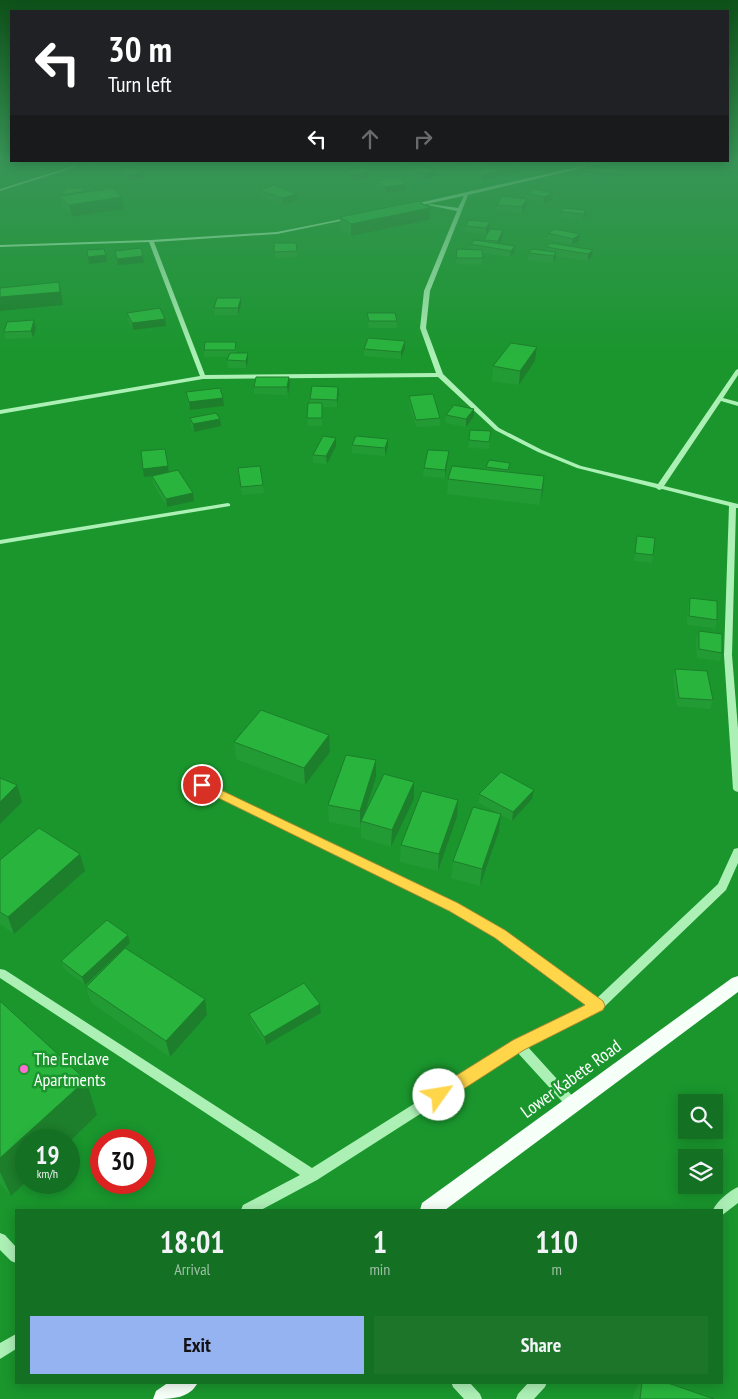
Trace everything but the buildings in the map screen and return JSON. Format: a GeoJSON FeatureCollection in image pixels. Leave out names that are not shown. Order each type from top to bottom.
{"type":"FeatureCollection","features":[{"type":"Feature","properties":{"kind":"main road","name":"Lower Kabete Road"},"geometry":{"type":"LineString","coordinates":[[431,1209],[738,983]]}},
{"type":"Feature","properties":{"kind":"main road"},"geometry":{"type":"LineString","coordinates":[[164,1399],[185,1384]]}},
{"type":"Feature","properties":{"kind":"street"},"geometry":{"type":"LineString","coordinates":[[0,246],[151,242],[277,233],[310,226]]}},
{"type":"Feature","properties":{"kind":"street"},"geometry":{"type":"LineString","coordinates":[[453,226],[427,291],[423,328],[440,376],[497,429],[540,452],[578,467],[736,505],[728,655],[738,789]]}},
{"type":"Feature","properties":{"kind":"street"},"geometry":{"type":"LineString","coordinates":[[151,242],[203,377]]}},
{"type":"Feature","properties":{"kind":"street"},"geometry":{"type":"LineString","coordinates":[[659,488],[738,371]]}},
{"type":"Feature","properties":{"kind":"street"},"geometry":{"type":"LineString","coordinates":[[0,412],[203,377],[440,376]]}},
{"type":"Feature","properties":{"kind":"street"},"geometry":{"type":"LineString","coordinates":[[719,399],[738,404]]}},
{"type":"Feature","properties":{"kind":"street"},"geometry":{"type":"LineString","coordinates":[[0,542],[228,506]]}},
{"type":"Feature","properties":{"kind":"street"},"geometry":{"type":"LineString","coordinates":[[202,785],[453,907],[500,934],[597,1006]]}},
{"type":"Feature","properties":{"kind":"street"},"geometry":{"type":"LineString","coordinates":[[250,1209],[312,1175],[518,1045],[597,1006],[722,887],[738,852]]}},
{"type":"Feature","properties":{"kind":"street"},"geometry":{"type":"LineString","coordinates":[[1,973],[312,1175]]}},
{"type":"Feature","properties":{"kind":"street"},"geometry":{"type":"LineString","coordinates":[[518,1045],[573,1105]]}},
{"type":"Feature","properties":{"kind":"street"},"geometry":{"type":"LineString","coordinates":[[721,1209],[738,1194]]}},
{"type":"Feature","properties":{"kind":"street"},"geometry":{"type":"LineString","coordinates":[[0,1240],[15,1255]]}},
{"type":"Feature","properties":{"kind":"street"},"geometry":{"type":"LineString","coordinates":[[0,1352],[15,1342]]}},
{"type":"Feature","properties":{"kind":"street"},"geometry":{"type":"LineString","coordinates":[[460,1384],[475,1399]]}},
{"type":"Feature","properties":{"kind":"street"},"geometry":{"type":"LineString","coordinates":[[522,1399],[538,1384]]}},
{"type":"Feature","properties":{"kind":"place","name":"The Enclave Apartments"},"geometry":{"type":"Point","coordinates":[24,1069]}},
{"type":"Feature","properties":{"kind":"route"},"geometry":{"type":"LineString","coordinates":[[202,785],[453,907],[500,934],[597,1006],[518,1045],[439,1095]]}}]}
